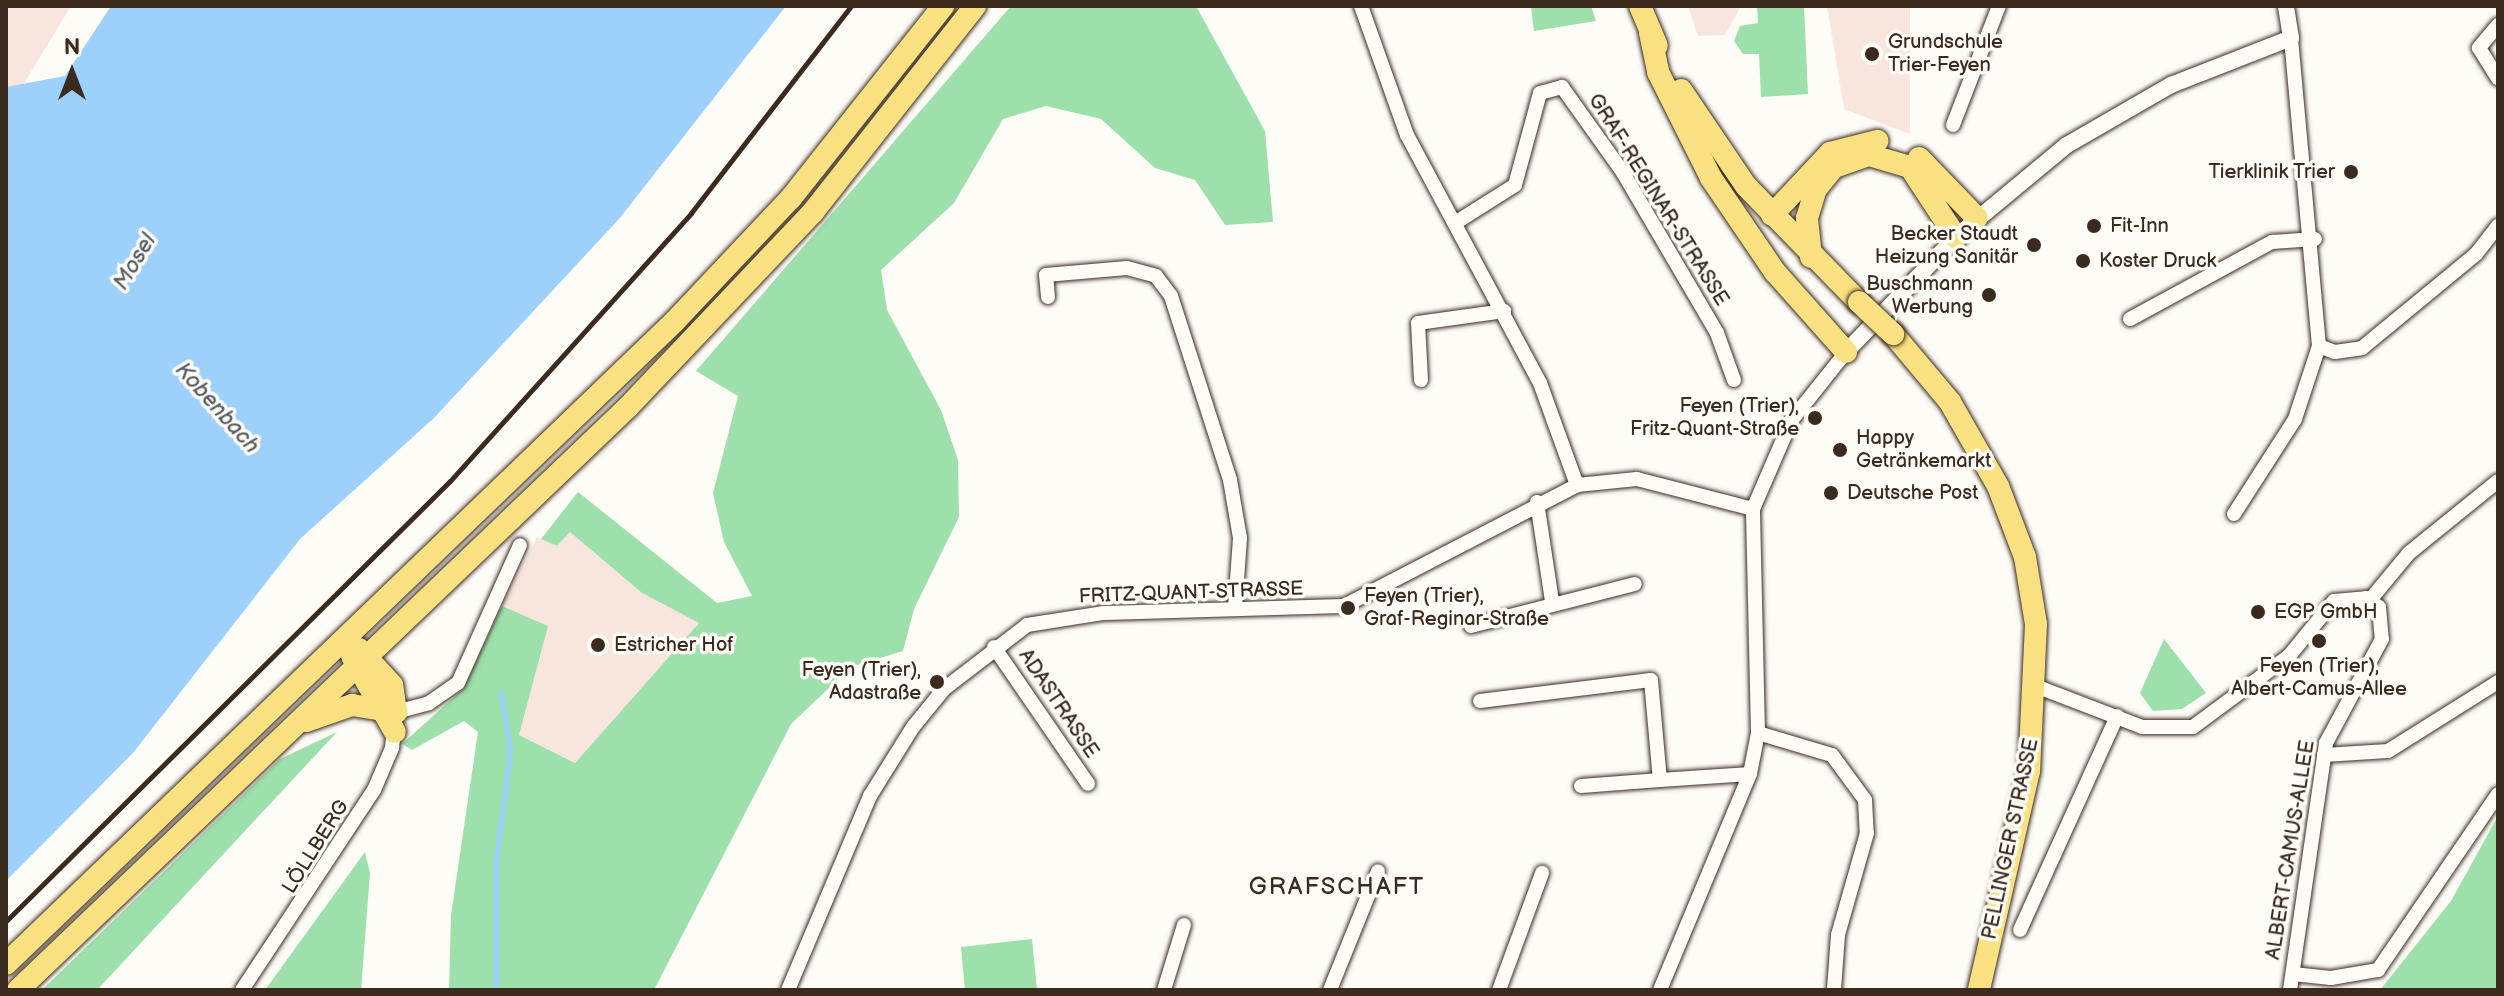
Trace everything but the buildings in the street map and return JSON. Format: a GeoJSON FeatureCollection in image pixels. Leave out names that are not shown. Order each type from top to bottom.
{"type":"FeatureCollection","features":[{"type":"Feature","properties":{"kind":"main road"},"geometry":{"type":"LineString","coordinates":[[6,964],[556,441],[791,198],[943,6]]}},
{"type":"Feature","properties":{"kind":"main road"},"geometry":{"type":"LineString","coordinates":[[18,990],[287,729],[362,664],[628,407],[813,212],[975,6]]}},
{"type":"Feature","properties":{"kind":"main road"},"geometry":{"type":"LineString","coordinates":[[1640,6],[1650,33],[1658,72],[1711,178],[1775,272],[1846,352]]}},
{"type":"Feature","properties":{"kind":"main road","name":"PELLINGER STRASSE"},"geometry":{"type":"LineString","coordinates":[[1650,33],[1721,154],[1811,257],[1893,334],[1950,402],[1998,486],[2029,578],[2038,687],[2029,771],[1979,990]]}},
{"type":"Feature","properties":{"kind":"main road"},"geometry":{"type":"LineString","coordinates":[[1772,215],[1830,153],[1883,141],[1924,161],[1977,218]]}},
{"type":"Feature","properties":{"kind":"main road"},"geometry":{"type":"LineString","coordinates":[[1811,257],[1807,218],[1816,189],[1834,167],[1869,155],[1910,167],[1956,237]]}},
{"type":"Feature","properties":{"kind":"main road"},"geometry":{"type":"LineString","coordinates":[[348,640],[390,718]]}},
{"type":"Feature","properties":{"kind":"main road"},"geometry":{"type":"LineString","coordinates":[[362,664],[392,685],[390,718]]}},
{"type":"Feature","properties":{"kind":"main road"},"geometry":{"type":"LineString","coordinates":[[287,729],[340,707],[390,718]]}},
{"type":"Feature","properties":{"kind":"street"},"geometry":{"type":"LineString","coordinates":[[1361,6],[1407,135],[1540,383],[1577,485]]}},
{"type":"Feature","properties":{"kind":"street"},"geometry":{"type":"LineString","coordinates":[[1953,125],[1999,6]]}},
{"type":"Feature","properties":{"kind":"street"},"geometry":{"type":"LineString","coordinates":[[2234,514],[2295,419],[2319,346],[2315,239],[2286,6]]}},
{"type":"Feature","properties":{"kind":"street"},"geometry":{"type":"LineString","coordinates":[[2498,25],[2479,48],[2498,79]]}},
{"type":"Feature","properties":{"kind":"street"},"geometry":{"type":"LineString","coordinates":[[1660,990],[1750,774],[1758,733],[1753,509],[1791,421],[1846,352],[1977,218],[2126,108],[2291,38]]}},
{"type":"Feature","properties":{"kind":"street","name":"GRAF-REGINAR-STRASSE"},"geometry":{"type":"LineString","coordinates":[[1455,223],[1515,185],[1540,93],[1562,87],[1622,171],[1717,333],[1734,380]]}},
{"type":"Feature","properties":{"kind":"street"},"geometry":{"type":"LineString","coordinates":[[2319,346],[2362,348],[2468,261],[2498,226]]}},
{"type":"Feature","properties":{"kind":"street"},"geometry":{"type":"LineString","coordinates":[[2130,319],[2272,242],[2315,239]]}},
{"type":"Feature","properties":{"kind":"street"},"geometry":{"type":"LineString","coordinates":[[1048,297],[1046,275],[1127,268],[1156,276],[1171,296],[1230,480],[1240,538],[1235,607]]}},
{"type":"Feature","properties":{"kind":"street"},"geometry":{"type":"LineString","coordinates":[[1421,380],[1418,323],[1504,311]]}},
{"type":"Feature","properties":{"kind":"street","name":"FRITZ-QUANT-STRASSE"},"geometry":{"type":"LineString","coordinates":[[788,990],[870,796],[944,689],[994,647],[1027,625],[1235,607],[1344,606],[1399,582],[1537,502],[1577,485],[1637,479],[1753,509]]}},
{"type":"Feature","properties":{"kind":"street"},"geometry":{"type":"LineString","coordinates":[[2038,687],[2162,731],[2204,722],[2289,656],[2327,606],[2370,600],[2409,553],[2498,481]]}},
{"type":"Feature","properties":{"kind":"street"},"geometry":{"type":"LineString","coordinates":[[1537,502],[1552,601]]}},
{"type":"Feature","properties":{"kind":"street"},"geometry":{"type":"LineString","coordinates":[[390,718],[429,703],[458,683],[520,545]]}},
{"type":"Feature","properties":{"kind":"street"},"geometry":{"type":"LineString","coordinates":[[1471,626],[1552,601],[1635,584]]}},
{"type":"Feature","properties":{"kind":"street","name":"ALBERT-CAMUS-ALLEE"},"geometry":{"type":"LineString","coordinates":[[2290,990],[2324,755],[2341,706],[2382,639],[2384,618],[2370,600]]}},
{"type":"Feature","properties":{"kind":"street","name":"ADASTRASSE"},"geometry":{"type":"LineString","coordinates":[[994,647],[1088,784]]}},
{"type":"Feature","properties":{"kind":"street"},"geometry":{"type":"LineString","coordinates":[[1480,701],[1651,680],[1660,780]]}},
{"type":"Feature","properties":{"kind":"street"},"geometry":{"type":"LineString","coordinates":[[2324,755],[2388,751],[2498,682]]}},
{"type":"Feature","properties":{"kind":"street"},"geometry":{"type":"LineString","coordinates":[[392,685],[413,702],[429,703]]}},
{"type":"Feature","properties":{"kind":"street","name":"PELLINGER STRASSE"},"geometry":{"type":"LineString","coordinates":[[2020,930],[2117,716]]}},
{"type":"Feature","properties":{"kind":"street","name":"LÖLLBERG"},"geometry":{"type":"LineString","coordinates":[[242,990],[362,811],[390,718]]}},
{"type":"Feature","properties":{"kind":"street"},"geometry":{"type":"LineString","coordinates":[[1758,733],[1832,755],[1865,800],[1867,833],[1838,935],[1834,990]]}},
{"type":"Feature","properties":{"kind":"street"},"geometry":{"type":"LineString","coordinates":[[1581,786],[1750,774]]}},
{"type":"Feature","properties":{"kind":"street"},"geometry":{"type":"LineString","coordinates":[[2293,974],[2378,970],[2498,794]]}},
{"type":"Feature","properties":{"kind":"street"},"geometry":{"type":"LineString","coordinates":[[1330,990],[1378,871]]}},
{"type":"Feature","properties":{"kind":"street"},"geometry":{"type":"LineString","coordinates":[[1499,990],[1542,873]]}},
{"type":"Feature","properties":{"kind":"street"},"geometry":{"type":"LineString","coordinates":[[1164,990],[1184,925]]}},
{"type":"Feature","properties":{"kind":"shaded area"},"geometry":{"type":"Polygon","coordinates":[[[6,6],[71,6],[6,113],[6,6]]]}},
{"type":"Feature","properties":{"kind":"shaded area"},"geometry":{"type":"Polygon","coordinates":[[[1688,6],[1739,6],[1739,10],[1725,35],[1698,36],[1688,6]]]}},
{"type":"Feature","properties":{"kind":"shaded area","name":"Grundschule Trier-Feyen"},"geometry":{"type":"Polygon","coordinates":[[[1827,6],[1910,6],[1910,134],[1844,109],[1827,6]]]}},
{"type":"Feature","properties":{"kind":"shaded area"},"geometry":{"type":"Polygon","coordinates":[[[570,532],[642,593],[699,623],[575,763],[519,735],[547,626],[502,606],[537,537],[557,546],[570,532]]]}},
{"type":"Feature","properties":{"kind":"green space"},"geometry":{"type":"Polygon","coordinates":[[[1011,6],[1196,6],[1265,131],[1273,222],[1225,225],[1195,180],[1155,168],[1101,119],[1046,106],[1003,119],[954,203],[881,270],[887,310],[941,410],[958,460],[959,517],[914,609],[903,651],[851,667],[791,724],[654,990],[449,990],[451,915],[478,732],[464,721],[412,750],[402,744],[464,688],[502,606],[548,626],[519,735],[575,763],[699,623],[642,593],[570,532],[557,546],[541,539],[578,492],[717,603],[752,596],[724,542],[713,493],[738,396],[696,371],[1011,6]]]}},
{"type":"Feature","properties":{"kind":"green space"},"geometry":{"type":"Polygon","coordinates":[[[1531,6],[1591,6],[1596,21],[1534,31],[1531,6]]]}},
{"type":"Feature","properties":{"kind":"green space"},"geometry":{"type":"Polygon","coordinates":[[[1757,6],[1804,6],[1808,94],[1761,97],[1759,54],[1743,54],[1734,41],[1740,26],[1758,23],[1757,6]]]}},
{"type":"Feature","properties":{"kind":"green space"},"geometry":{"type":"Polygon","coordinates":[[[2164,639],[2206,693],[2182,709],[2153,711],[2140,693],[2164,639]]]}},
{"type":"Feature","properties":{"kind":"green space"},"geometry":{"type":"Polygon","coordinates":[[[337,732],[97,990],[42,990],[280,759],[337,732]]]}},
{"type":"Feature","properties":{"kind":"green space"},"geometry":{"type":"Polygon","coordinates":[[[2498,816],[2498,990],[2380,990],[2451,901],[2498,816]]]}},
{"type":"Feature","properties":{"kind":"green space"},"geometry":{"type":"Polygon","coordinates":[[[365,852],[370,873],[361,990],[265,990],[365,852]]]}},
{"type":"Feature","properties":{"kind":"green space"},"geometry":{"type":"Polygon","coordinates":[[[1032,939],[1037,990],[965,990],[961,947],[1032,939]]]}},
{"type":"Feature","properties":{"kind":"water","name":"Mosel"},"geometry":{"type":"Polygon","coordinates":[[[111,6],[786,6],[619,219],[434,418],[300,539],[133,753],[6,881],[6,87],[65,76],[111,6]]]}},
{"type":"Feature","properties":{"kind":"waterway","name":"Kobenbach"},"geometry":{"type":"LineString","coordinates":[[496,990],[496,860],[510,750],[501,693]]}},
{"type":"Feature","properties":{"kind":"railway"},"geometry":{"type":"LineString","coordinates":[[6,921],[450,481],[691,213],[851,6]]}},
{"type":"Feature","properties":{"kind":"place","name":"Grundschule Trier-Feyen"},"geometry":{"type":"Point","coordinates":[1872,54]}},
{"type":"Feature","properties":{"kind":"place","name":"Tierklinik Trier"},"geometry":{"type":"Point","coordinates":[2351,172]}},
{"type":"Feature","properties":{"kind":"place","name":"Fit-Inn"},"geometry":{"type":"Point","coordinates":[2094,226]}},
{"type":"Feature","properties":{"kind":"place","name":"Becker Staudt Heizung Sanitär"},"geometry":{"type":"Point","coordinates":[2034,245]}},
{"type":"Feature","properties":{"kind":"place","name":"Koster Druck"},"geometry":{"type":"Point","coordinates":[2083,261]}},
{"type":"Feature","properties":{"kind":"place","name":"Buschmann Werbung"},"geometry":{"type":"Point","coordinates":[1989,295]}},
{"type":"Feature","properties":{"kind":"place","name":"Feyen (Trier), Fritz-Quant-Straße"},"geometry":{"type":"Point","coordinates":[1815,418]}},
{"type":"Feature","properties":{"kind":"place","name":"Happy Getränkemarkt"},"geometry":{"type":"Point","coordinates":[1840,450]}},
{"type":"Feature","properties":{"kind":"place","name":"Deutsche Post"},"geometry":{"type":"Point","coordinates":[1831,493]}},
{"type":"Feature","properties":{"kind":"place","name":"Feyen (Trier), Graf-Reginar-Straße"},"geometry":{"type":"Point","coordinates":[1348,608]}},
{"type":"Feature","properties":{"kind":"place","name":"EGP GmbH"},"geometry":{"type":"Point","coordinates":[2258,612]}},
{"type":"Feature","properties":{"kind":"place","name":"Feyen (Trier), Albert-Camus-Allee"},"geometry":{"type":"Point","coordinates":[2319,641]}},
{"type":"Feature","properties":{"kind":"place","name":"Estricher Hof"},"geometry":{"type":"Point","coordinates":[598,645]}},
{"type":"Feature","properties":{"kind":"place","name":"Feyen (Trier), Adastraße"},"geometry":{"type":"Point","coordinates":[937,682]}},
{"type":"Feature","properties":{"kind":"district","name":"GRAFSCHAFT"},"geometry":{"type":"Point","coordinates":[1337,887]}}]}
